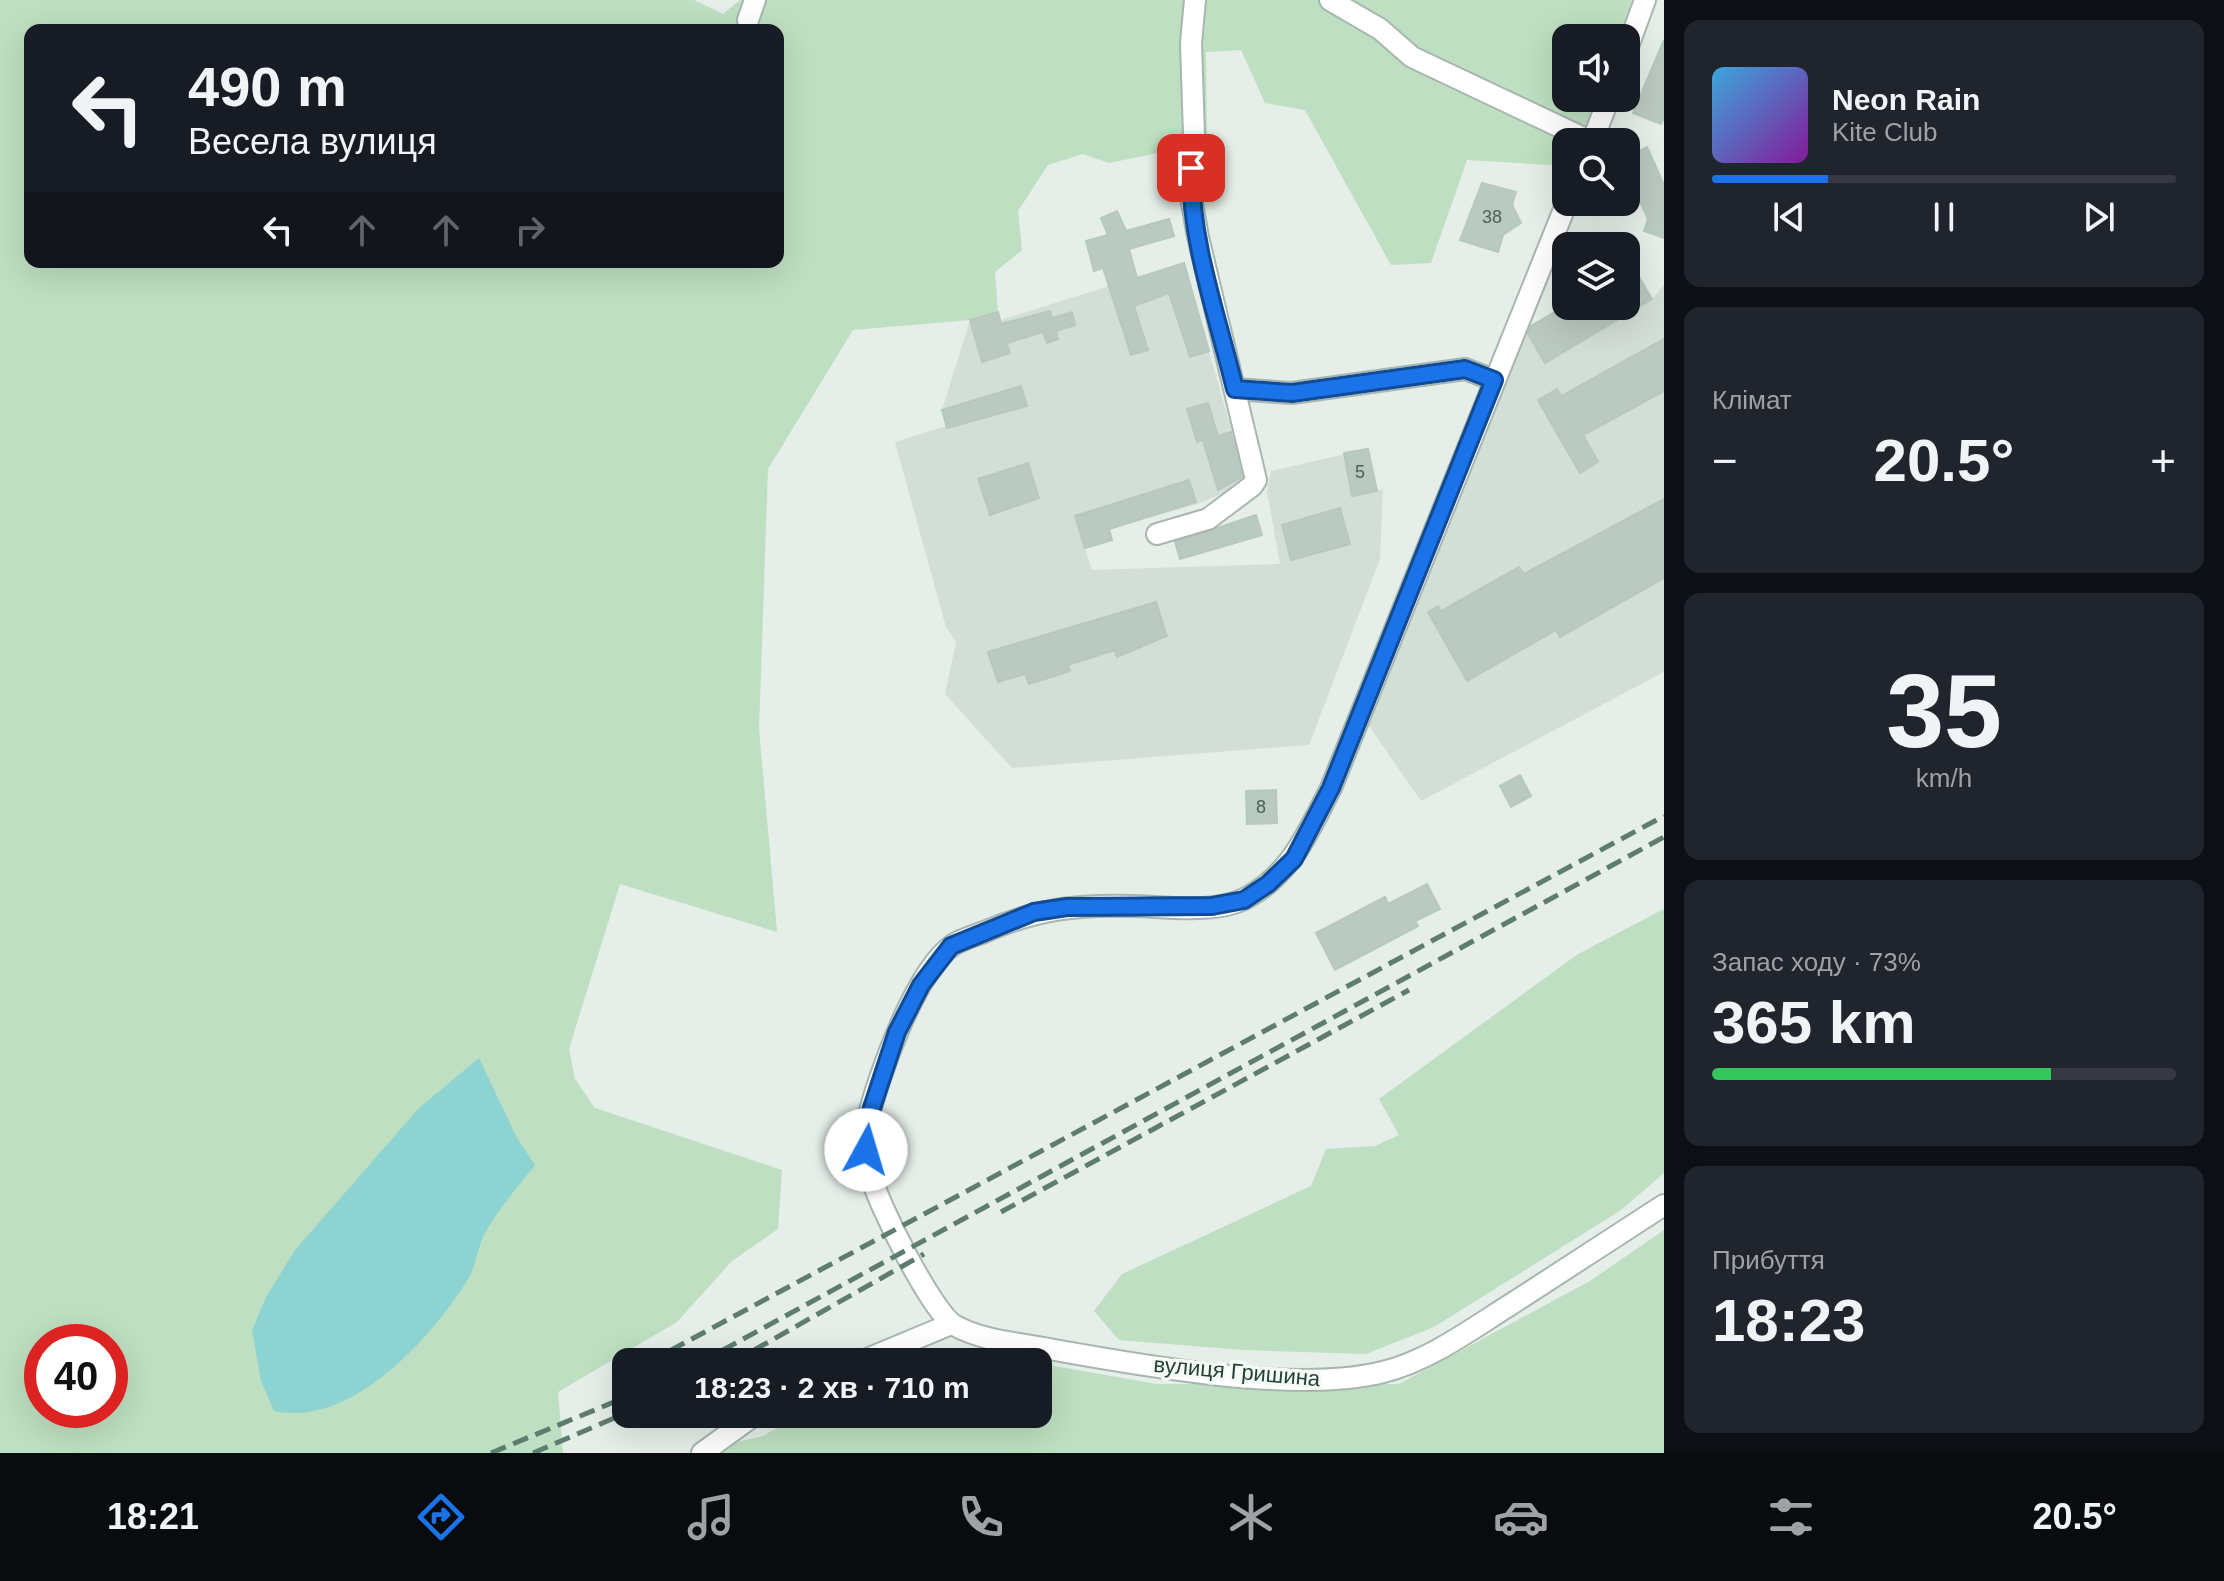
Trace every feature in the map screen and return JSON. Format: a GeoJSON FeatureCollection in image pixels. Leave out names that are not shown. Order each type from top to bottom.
{"type":"FeatureCollection","features":[{"type":"Feature","properties":{"kind":"street"},"geometry":{"type":"LineString","coordinates":[[1157,534],[1208,519],[1252,486],[1254,469],[1190,192],[1191,43],[1195,0]]}},
{"type":"Feature","properties":{"kind":"street"},"geometry":{"type":"LineString","coordinates":[[1330,0],[1380,29],[1412,57],[1562,128]]}},
{"type":"Feature","properties":{"kind":"street"},"geometry":{"type":"LineString","coordinates":[[1636,24],[1645,0]]}},
{"type":"Feature","properties":{"kind":"street"},"geometry":{"type":"LineString","coordinates":[[894,1348],[951,1324],[929,1295],[871,1179],[867,1123],[897,1032],[921,985],[951,946],[1034,912],[1098,906],[1212,906],[1244,900],[1268,884],[1294,859],[1331,788],[1561,216]]}},
{"type":"Feature","properties":{"kind":"street"},"geometry":{"type":"LineString","coordinates":[[1235,389],[1292,393],[1465,369],[1494,380]]}},
{"type":"Feature","properties":{"kind":"street","name":"вулиця Гришина"},"geometry":{"type":"LineString","coordinates":[[951,1324],[984,1337],[1184,1369],[1255,1377],[1363,1376],[1386,1372],[1466,1333],[1664,1205]]}},
{"type":"Feature","properties":{"kind":"street"},"geometry":{"type":"LineString","coordinates":[[702,1453],[737,1428]]}},
{"type":"Feature","properties":{"kind":"shaded area"},"geometry":{"type":"Polygon","coordinates":[[[1183,263],[1247,483],[1197,504],[1109,529],[1112,540],[1085,549],[1092,570],[1280,564],[1267,491],[1271,471],[1368,449],[1376,491],[1383,489],[1380,559],[1309,745],[1012,768],[945,694],[956,642],[946,627],[895,442],[946,426],[942,410],[970,320],[998,312],[1001,320],[1183,263]]]}},
{"type":"Feature","properties":{"kind":"shaded area"},"geometry":{"type":"Polygon","coordinates":[[[1640,279],[1652,299],[1664,285],[1664,672],[1421,801],[1369,726],[1525,329],[1552,313],[1552,320],[1640,320],[1640,279]]]}},
{"type":"Feature","properties":{"kind":"green space"},"geometry":{"type":"Polygon","coordinates":[[[0,0],[694,0],[723,14],[740,0],[1632,0],[1623,24],[1552,24],[1552,112],[1591,112],[1585,128],[1552,128],[1552,165],[1467,160],[1431,263],[1391,265],[1305,110],[1265,103],[1241,50],[1206,52],[1207,143],[1109,163],[1083,154],[1048,165],[1018,211],[1022,250],[995,272],[998,312],[970,320],[853,330],[768,469],[759,729],[777,932],[620,884],[569,1049],[575,1079],[595,1108],[782,1170],[778,1229],[732,1261],[677,1322],[633,1348],[612,1348],[612,1360],[558,1392],[563,1453],[0,1453],[0,0]]]}},
{"type":"Feature","properties":{"kind":"green space"},"geometry":{"type":"Polygon","coordinates":[[[1664,909],[1664,1173],[1621,1210],[1434,1327],[1366,1354],[1243,1350],[1119,1340],[1094,1311],[1122,1274],[1311,1186],[1326,1149],[1375,1146],[1399,1135],[1379,1099],[1578,954],[1664,909]]]}},
{"type":"Feature","properties":{"kind":"green space"},"geometry":{"type":"Polygon","coordinates":[[[1664,1230],[1664,1453],[690,1453],[763,1436],[777,1428],[1052,1428],[1052,1365],[1156,1384],[1399,1384],[1590,1281],[1664,1230]]]}},
{"type":"Feature","properties":{"kind":"water"},"geometry":{"type":"Polygon","coordinates":[[[479,1058],[517,1138],[535,1165],[489,1226],[467,1281],[410,1352],[359,1393],[331,1406],[303,1413],[274,1411],[261,1381],[252,1330],[266,1297],[295,1250],[419,1108],[479,1058]]]}},
{"type":"Feature","properties":{"kind":"building"},"geometry":{"type":"Polygon","coordinates":[[[1664,40],[1664,118],[1661,124],[1633,113],[1640,112],[1640,97],[1664,40]]]}},
{"type":"Feature","properties":{"kind":"building"},"geometry":{"type":"Polygon","coordinates":[[[1647,147],[1664,185],[1664,238],[1644,231],[1648,219],[1640,201],[1640,150],[1647,147]]]}},
{"type":"Feature","properties":{"kind":"building"},"geometry":{"type":"Polygon","coordinates":[[[1482,183],[1516,192],[1512,205],[1521,223],[1503,235],[1498,252],[1460,240],[1482,183]]]}},
{"type":"Feature","properties":{"kind":"building"},"geometry":{"type":"Polygon","coordinates":[[[1117,211],[1126,231],[1169,219],[1174,236],[1129,249],[1137,278],[1184,263],[1209,351],[1190,357],[1169,293],[1134,306],[1148,350],[1131,355],[1103,268],[1094,271],[1086,241],[1108,235],[1101,218],[1117,211]]]}},
{"type":"Feature","properties":{"kind":"building"},"geometry":{"type":"Polygon","coordinates":[[[1640,279],[1652,299],[1640,306],[1640,279]]]}},
{"type":"Feature","properties":{"kind":"building"},"geometry":{"type":"Polygon","coordinates":[[[1050,311],[1052,318],[1072,312],[1075,325],[1056,331],[1058,339],[1047,343],[1043,332],[1007,343],[1010,353],[982,362],[970,320],[998,312],[1001,324],[1050,311]]]}},
{"type":"Feature","properties":{"kind":"building"},"geometry":{"type":"Polygon","coordinates":[[[1552,314],[1552,320],[1617,320],[1545,363],[1528,334],[1531,326],[1552,314]]]}},
{"type":"Feature","properties":{"kind":"building"},"geometry":{"type":"Polygon","coordinates":[[[1664,339],[1664,391],[1583,435],[1598,462],[1580,473],[1538,400],[1557,389],[1561,396],[1664,339]]]}},
{"type":"Feature","properties":{"kind":"building"},"geometry":{"type":"Polygon","coordinates":[[[1021,386],[1027,406],[947,428],[942,410],[1021,386]]]}},
{"type":"Feature","properties":{"kind":"building"},"geometry":{"type":"Polygon","coordinates":[[[1208,403],[1218,436],[1231,432],[1242,477],[1218,490],[1203,440],[1197,442],[1187,409],[1208,403]]]}},
{"type":"Feature","properties":{"kind":"building"},"geometry":{"type":"Polygon","coordinates":[[[1368,449],[1377,491],[1352,496],[1344,453],[1368,449]]]}},
{"type":"Feature","properties":{"kind":"building"},"geometry":{"type":"Polygon","coordinates":[[[1028,463],[1039,498],[990,515],[978,479],[1028,463]]]}},
{"type":"Feature","properties":{"kind":"building"},"geometry":{"type":"Polygon","coordinates":[[[1189,480],[1196,502],[1109,529],[1112,540],[1085,548],[1075,516],[1189,480]]]}},
{"type":"Feature","properties":{"kind":"building"},"geometry":{"type":"Polygon","coordinates":[[[1664,499],[1664,578],[1560,637],[1556,630],[1467,681],[1428,612],[1438,606],[1441,611],[1519,567],[1524,574],[1664,499]]]}},
{"type":"Feature","properties":{"kind":"building"},"geometry":{"type":"Polygon","coordinates":[[[1340,508],[1350,544],[1291,560],[1282,525],[1340,508]]]}},
{"type":"Feature","properties":{"kind":"building"},"geometry":{"type":"Polygon","coordinates":[[[1256,515],[1262,535],[1180,559],[1175,542],[1256,515]]]}},
{"type":"Feature","properties":{"kind":"building"},"geometry":{"type":"Polygon","coordinates":[[[1156,602],[1167,636],[1117,657],[1115,650],[1068,665],[1070,671],[1029,684],[1025,674],[998,682],[988,652],[1156,602]]]}},
{"type":"Feature","properties":{"kind":"building"},"geometry":{"type":"Polygon","coordinates":[[[1520,775],[1531,796],[1511,807],[1500,786],[1520,775]]]}},
{"type":"Feature","properties":{"kind":"building"},"geometry":{"type":"Polygon","coordinates":[[[1276,790],[1277,823],[1247,824],[1246,791],[1276,790]]]}},
{"type":"Feature","properties":{"kind":"building"},"geometry":{"type":"Polygon","coordinates":[[[1427,884],[1440,909],[1415,921],[1418,926],[1335,970],[1316,933],[1385,897],[1388,904],[1427,884]]]}},
{"type":"Feature","properties":{"kind":"railway"},"geometry":{"type":"LineString","coordinates":[[675,1348],[1664,816]]}},
{"type":"Feature","properties":{"kind":"railway"},"geometry":{"type":"LineString","coordinates":[[727,1348],[1664,837]]}},
{"type":"Feature","properties":{"kind":"railway"},"geometry":{"type":"LineString","coordinates":[[1001,1212],[1409,990]]}},
{"type":"Feature","properties":{"kind":"railway"},"geometry":{"type":"LineString","coordinates":[[758,1348],[924,1254]]}},
{"type":"Feature","properties":{"kind":"railway"},"geometry":{"type":"LineString","coordinates":[[491,1453],[612,1403]]}},
{"type":"Feature","properties":{"kind":"railway"},"geometry":{"type":"LineString","coordinates":[[533,1453],[612,1419]]}},
{"type":"Feature","properties":{"kind":"route"},"geometry":{"type":"LineString","coordinates":[[866,1150],[867,1123],[897,1032],[921,985],[951,946],[1034,912],[1114,905],[1212,906],[1244,900],[1268,884],[1294,859],[1331,788],[1494,380],[1465,369],[1429,371],[1333,389],[1292,393],[1235,389],[1198,237],[1190,192],[1191,168]]}}]}
